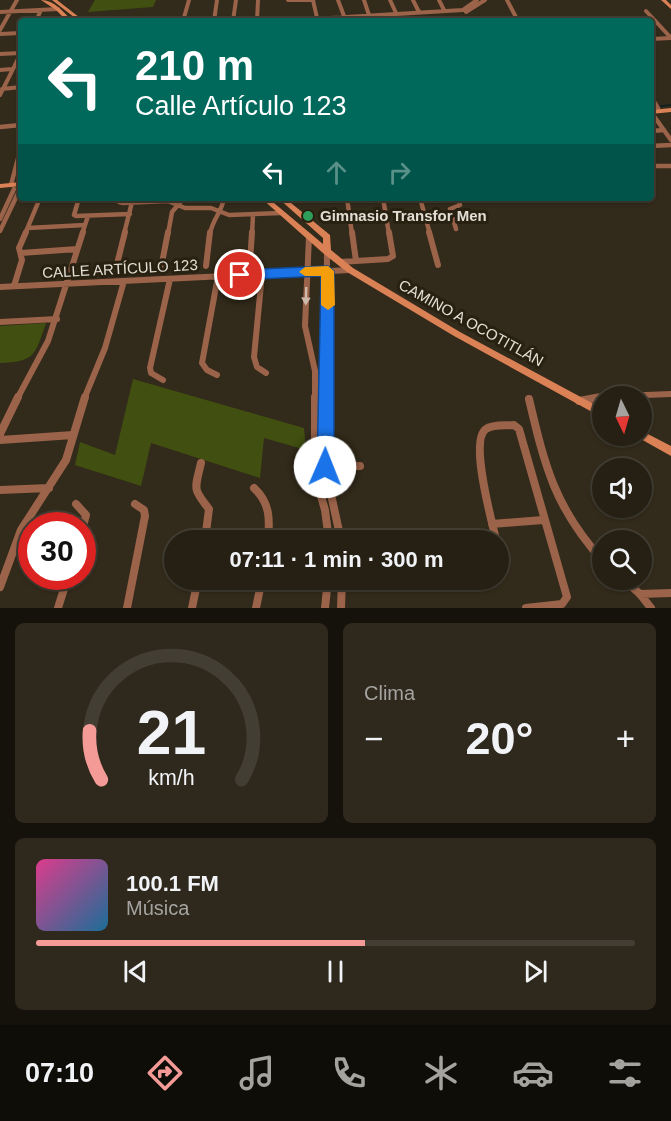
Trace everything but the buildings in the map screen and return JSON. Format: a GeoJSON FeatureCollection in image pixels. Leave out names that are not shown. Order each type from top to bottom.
{"type":"FeatureCollection","features":[{"type":"Feature","properties":{"kind":"main road"},"geometry":{"type":"LineString","coordinates":[[43,0],[67,18]]}},
{"type":"Feature","properties":{"kind":"main road"},"geometry":{"type":"LineString","coordinates":[[54,0],[78,18]]}},
{"type":"Feature","properties":{"kind":"main road"},"geometry":{"type":"LineString","coordinates":[[663,0],[671,8]]}},
{"type":"Feature","properties":{"kind":"main road"},"geometry":{"type":"LineString","coordinates":[[654,111],[671,108]]}},
{"type":"Feature","properties":{"kind":"main road"},"geometry":{"type":"LineString","coordinates":[[0,189],[17,187]]}},
{"type":"Feature","properties":{"kind":"main road","name":"CAMINO A OCOTITLÁN"},"geometry":{"type":"LineString","coordinates":[[267,201],[350,270],[457,334],[592,408]]}},
{"type":"Feature","properties":{"kind":"main road","name":"CAMINO A OCOTITLÁN"},"geometry":{"type":"LineString","coordinates":[[285,201],[327,237],[327,252]]}},
{"type":"Feature","properties":{"kind":"main road"},"geometry":{"type":"LineString","coordinates":[[652,441],[671,451]]}},
{"type":"Feature","properties":{"kind":"street"},"geometry":{"type":"LineString","coordinates":[[17,0],[0,32],[18,33]]}},
{"type":"Feature","properties":{"kind":"street"},"geometry":{"type":"LineString","coordinates":[[184,18],[189,0]]}},
{"type":"Feature","properties":{"kind":"street"},"geometry":{"type":"LineString","coordinates":[[214,18],[217,0]]}},
{"type":"Feature","properties":{"kind":"street"},"geometry":{"type":"LineString","coordinates":[[233,18],[236,0]]}},
{"type":"Feature","properties":{"kind":"street"},"geometry":{"type":"LineString","coordinates":[[257,18],[258,0]]}},
{"type":"Feature","properties":{"kind":"street"},"geometry":{"type":"LineString","coordinates":[[288,0],[313,0],[317,18],[444,10],[469,7],[477,0]]}},
{"type":"Feature","properties":{"kind":"street"},"geometry":{"type":"LineString","coordinates":[[338,0],[344,16]]}},
{"type":"Feature","properties":{"kind":"street"},"geometry":{"type":"LineString","coordinates":[[364,0],[369,15]]}},
{"type":"Feature","properties":{"kind":"street"},"geometry":{"type":"LineString","coordinates":[[390,0],[396,13]]}},
{"type":"Feature","properties":{"kind":"street"},"geometry":{"type":"LineString","coordinates":[[413,0],[419,12]]}},
{"type":"Feature","properties":{"kind":"street"},"geometry":{"type":"LineString","coordinates":[[439,0],[444,10]]}},
{"type":"Feature","properties":{"kind":"street"},"geometry":{"type":"LineString","coordinates":[[464,0],[469,7]]}},
{"type":"Feature","properties":{"kind":"street"},"geometry":{"type":"LineString","coordinates":[[384,18],[464,12],[474,9],[485,0]]}},
{"type":"Feature","properties":{"kind":"street"},"geometry":{"type":"LineString","coordinates":[[507,0],[516,18]]}},
{"type":"Feature","properties":{"kind":"street"},"geometry":{"type":"LineString","coordinates":[[0,12],[58,9]]}},
{"type":"Feature","properties":{"kind":"street"},"geometry":{"type":"LineString","coordinates":[[37,18],[41,10]]}},
{"type":"Feature","properties":{"kind":"street"},"geometry":{"type":"LineString","coordinates":[[646,10],[653,18]]}},
{"type":"Feature","properties":{"kind":"street"},"geometry":{"type":"LineString","coordinates":[[654,19],[671,38]]}},
{"type":"Feature","properties":{"kind":"street"},"geometry":{"type":"LineString","coordinates":[[654,39],[671,38]]}},
{"type":"Feature","properties":{"kind":"street"},"geometry":{"type":"LineString","coordinates":[[0,54],[18,53]]}},
{"type":"Feature","properties":{"kind":"street"},"geometry":{"type":"LineString","coordinates":[[0,95],[18,58]]}},
{"type":"Feature","properties":{"kind":"street"},"geometry":{"type":"LineString","coordinates":[[0,70],[12,69]]}},
{"type":"Feature","properties":{"kind":"street"},"geometry":{"type":"LineString","coordinates":[[2,89],[18,87]]}},
{"type":"Feature","properties":{"kind":"street"},"geometry":{"type":"LineString","coordinates":[[654,113],[671,140]]}},
{"type":"Feature","properties":{"kind":"street"},"geometry":{"type":"LineString","coordinates":[[0,127],[18,125]]}},
{"type":"Feature","properties":{"kind":"street"},"geometry":{"type":"LineString","coordinates":[[654,131],[664,130]]}},
{"type":"Feature","properties":{"kind":"street"},"geometry":{"type":"LineString","coordinates":[[654,146],[671,145]]}},
{"type":"Feature","properties":{"kind":"street"},"geometry":{"type":"LineString","coordinates":[[654,166],[671,166]]}},
{"type":"Feature","properties":{"kind":"street"},"geometry":{"type":"LineString","coordinates":[[0,219],[17,187]]}},
{"type":"Feature","properties":{"kind":"street"},"geometry":{"type":"LineString","coordinates":[[0,231],[17,187]]}},
{"type":"Feature","properties":{"kind":"street"},"geometry":{"type":"LineString","coordinates":[[14,286],[22,263],[19,248],[39,201]]}},
{"type":"Feature","properties":{"kind":"street"},"geometry":{"type":"LineString","coordinates":[[78,201],[74,215],[77,216],[130,214]]}},
{"type":"Feature","properties":{"kind":"street"},"geometry":{"type":"LineString","coordinates":[[120,201],[121,203],[161,201],[178,204],[185,208],[208,208],[229,215],[281,213]]}},
{"type":"Feature","properties":{"kind":"street"},"geometry":{"type":"LineString","coordinates":[[161,268],[172,212],[181,201]]}},
{"type":"Feature","properties":{"kind":"street"},"geometry":{"type":"LineString","coordinates":[[206,266],[211,226],[223,201]]}},
{"type":"Feature","properties":{"kind":"street"},"geometry":{"type":"LineString","coordinates":[[348,201],[356,261]]}},
{"type":"Feature","properties":{"kind":"street"},"geometry":{"type":"LineString","coordinates":[[339,262],[388,259],[393,256],[384,201]]}},
{"type":"Feature","properties":{"kind":"street"},"geometry":{"type":"LineString","coordinates":[[421,201],[438,266]]}},
{"type":"Feature","properties":{"kind":"street"},"geometry":{"type":"LineString","coordinates":[[456,229],[450,208],[460,205],[459,201]]}},
{"type":"Feature","properties":{"kind":"street"},"geometry":{"type":"LineString","coordinates":[[115,272],[132,202]]}},
{"type":"Feature","properties":{"kind":"street"},"geometry":{"type":"LineString","coordinates":[[250,263],[253,215]]}},
{"type":"Feature","properties":{"kind":"street"},"geometry":{"type":"LineString","coordinates":[[0,434],[57,319],[88,216]]}},
{"type":"Feature","properties":{"kind":"street"},"geometry":{"type":"LineString","coordinates":[[28,228],[85,225]]}},
{"type":"Feature","properties":{"kind":"street"},"geometry":{"type":"LineString","coordinates":[[309,237],[305,326],[315,371],[314,468],[327,530]]}},
{"type":"Feature","properties":{"kind":"street"},"geometry":{"type":"LineString","coordinates":[[21,253],[77,249]]}},
{"type":"Feature","properties":{"kind":"street"},"geometry":{"type":"LineString","coordinates":[[327,252],[325,467],[340,530]]}},
{"type":"Feature","properties":{"kind":"street","name":"CALLE ARTÍCULO 123"},"geometry":{"type":"LineString","coordinates":[[0,287],[350,270]]}},
{"type":"Feature","properties":{"kind":"street"},"geometry":{"type":"LineString","coordinates":[[262,274],[254,357],[257,367],[266,373]]}},
{"type":"Feature","properties":{"kind":"street"},"geometry":{"type":"LineString","coordinates":[[217,375],[207,370],[202,363],[218,276]]}},
{"type":"Feature","properties":{"kind":"street"},"geometry":{"type":"LineString","coordinates":[[163,380],[151,373],[150,368],[170,279]]}},
{"type":"Feature","properties":{"kind":"street"},"geometry":{"type":"LineString","coordinates":[[0,587],[17,537],[66,460],[87,389],[105,348],[124,281]]}},
{"type":"Feature","properties":{"kind":"street"},"geometry":{"type":"LineString","coordinates":[[0,322],[57,319]]}},
{"type":"Feature","properties":{"kind":"street"},"geometry":{"type":"LineString","coordinates":[[652,395],[671,394]]}},
{"type":"Feature","properties":{"kind":"street"},"geometry":{"type":"LineString","coordinates":[[528,399],[555,495],[592,549]]}},
{"type":"Feature","properties":{"kind":"street"},"geometry":{"type":"LineString","coordinates":[[579,401],[592,399]]}},
{"type":"Feature","properties":{"kind":"street"},"geometry":{"type":"LineString","coordinates":[[494,530],[483,478],[479,440],[482,432],[489,427],[517,426],[567,600],[562,604],[526,608]]}},
{"type":"Feature","properties":{"kind":"street"},"geometry":{"type":"LineString","coordinates":[[0,440],[73,435]]}},
{"type":"Feature","properties":{"kind":"street"},"geometry":{"type":"LineString","coordinates":[[201,463],[195,488],[196,494],[209,509],[206,530]]}},
{"type":"Feature","properties":{"kind":"street"},"geometry":{"type":"LineString","coordinates":[[314,468],[360,466]]}},
{"type":"Feature","properties":{"kind":"street"},"geometry":{"type":"LineString","coordinates":[[0,490],[49,488]]}},
{"type":"Feature","properties":{"kind":"street"},"geometry":{"type":"LineString","coordinates":[[254,488],[269,507],[268,530]]}},
{"type":"Feature","properties":{"kind":"street"},"geometry":{"type":"LineString","coordinates":[[76,504],[86,512]]}},
{"type":"Feature","properties":{"kind":"street"},"geometry":{"type":"LineString","coordinates":[[127,608],[145,516],[144,510],[135,504]]}},
{"type":"Feature","properties":{"kind":"street"},"geometry":{"type":"LineString","coordinates":[[492,524],[543,520]]}},
{"type":"Feature","properties":{"kind":"street"},"geometry":{"type":"LineString","coordinates":[[58,608],[64,590]]}},
{"type":"Feature","properties":{"kind":"street"},"geometry":{"type":"LineString","coordinates":[[192,608],[196,590]]}},
{"type":"Feature","properties":{"kind":"street"},"geometry":{"type":"LineString","coordinates":[[256,608],[260,590]]}},
{"type":"Feature","properties":{"kind":"street"},"geometry":{"type":"LineString","coordinates":[[325,608],[327,590]]}},
{"type":"Feature","properties":{"kind":"street"},"geometry":{"type":"LineString","coordinates":[[340,608],[341,590]]}},
{"type":"Feature","properties":{"kind":"street"},"geometry":{"type":"LineString","coordinates":[[635,590],[651,608]]}},
{"type":"Feature","properties":{"kind":"street"},"geometry":{"type":"LineString","coordinates":[[640,594],[671,592]]}},
{"type":"Feature","properties":{"kind":"green space"},"geometry":{"type":"Polygon","coordinates":[[[95,0],[156,0],[153,7],[88,12],[95,0]]]}},
{"type":"Feature","properties":{"kind":"green space"},"geometry":{"type":"Polygon","coordinates":[[[46,323],[32,355],[20,361],[0,363],[0,326],[46,323]]]}},
{"type":"Feature","properties":{"kind":"green space"},"geometry":{"type":"Polygon","coordinates":[[[133,379],[304,428],[306,450],[264,438],[260,478],[151,443],[141,486],[75,465],[80,442],[115,455],[133,379]]]}},
{"type":"Feature","properties":{"kind":"waterway"},"geometry":{"type":"LineString","coordinates":[[654,107],[671,105]]}},
{"type":"Feature","properties":{"kind":"slow traffic"},"geometry":{"type":"LineString","coordinates":[[305,272],[328,271],[328,305]]}},
{"type":"Feature","properties":{"kind":"place","name":"Gimnasio Transfor Men"},"geometry":{"type":"Point","coordinates":[308,216]}},
{"type":"Feature","properties":{"kind":"route"},"geometry":{"type":"LineString","coordinates":[[240,275],[328,271],[325,467]]}}]}
